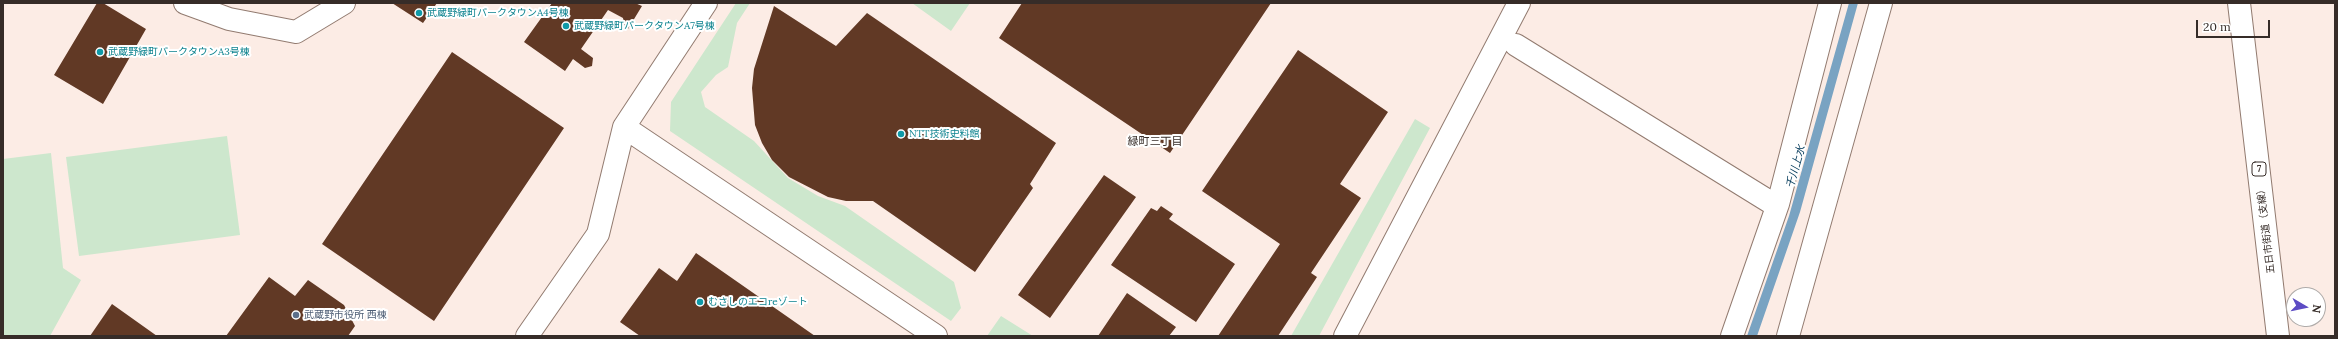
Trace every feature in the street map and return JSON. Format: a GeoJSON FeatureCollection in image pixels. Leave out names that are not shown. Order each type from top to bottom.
{"type":"FeatureCollection","features":[{"type":"Feature","properties":{"kind":"street"},"geometry":{"type":"LineString","coordinates":[[185,3],[229,19],[296,32],[344,3]]}},
{"type":"Feature","properties":{"kind":"street"},"geometry":{"type":"LineString","coordinates":[[527,336],[598,234],[624,128],[706,3]]}},
{"type":"Feature","properties":{"kind":"street"},"geometry":{"type":"LineString","coordinates":[[1345,336],[1518,3]]}},
{"type":"Feature","properties":{"kind":"street"},"geometry":{"type":"LineString","coordinates":[[1732,336],[1778,204],[1830,3]]}},
{"type":"Feature","properties":{"kind":"street"},"geometry":{"type":"LineString","coordinates":[[1788,336],[1881,3]]}},
{"type":"Feature","properties":{"kind":"street","name":"五日市街道（支線）"},"geometry":{"type":"LineString","coordinates":[[2239,3],[2278,336]]}},
{"type":"Feature","properties":{"kind":"street"},"geometry":{"type":"LineString","coordinates":[[1516,45],[1770,202],[1778,204]]}},
{"type":"Feature","properties":{"kind":"street"},"geometry":{"type":"LineString","coordinates":[[624,128],[936,336]]}},
{"type":"Feature","properties":{"kind":"green space"},"geometry":{"type":"Polygon","coordinates":[[[736,3],[750,3],[737,23],[728,67],[716,75],[701,92],[705,107],[754,141],[788,178],[818,196],[845,206],[954,282],[961,308],[951,321],[670,131],[671,102],[736,3]]]}},
{"type":"Feature","properties":{"kind":"green space"},"geometry":{"type":"Polygon","coordinates":[[[912,3],[970,3],[951,31],[912,3]]]}},
{"type":"Feature","properties":{"kind":"green space"},"geometry":{"type":"Polygon","coordinates":[[[1415,119],[1430,128],[1319,336],[1291,336],[1415,119]]]}},
{"type":"Feature","properties":{"kind":"green space"},"geometry":{"type":"Polygon","coordinates":[[[227,136],[240,235],[79,256],[66,157],[227,136]]]}},
{"type":"Feature","properties":{"kind":"green space"},"geometry":{"type":"Polygon","coordinates":[[[51,153],[63,268],[81,280],[50,336],[3,336],[3,159],[51,153]]]}},
{"type":"Feature","properties":{"kind":"green space"},"geometry":{"type":"Polygon","coordinates":[[[1001,316],[1033,336],[987,336],[1001,316]]]}},
{"type":"Feature","properties":{"kind":"water"},"geometry":{"type":"Polygon","coordinates":[[[1849,3],[1858,3],[1800,212],[1757,336],[1747,336],[1789,216],[1849,3]]]}},
{"type":"Feature","properties":{"kind":"building","name":"武蔵野緑町パークタウンA3号棟"},"geometry":{"type":"Polygon","coordinates":[[[97,3],[103,3],[146,29],[103,104],[54,75],[97,3]]]}},
{"type":"Feature","properties":{"kind":"building","name":"武蔵野緑町パークタウンA4号棟"},"geometry":{"type":"Polygon","coordinates":[[[392,3],[437,3],[423,23],[392,3]]]}},
{"type":"Feature","properties":{"kind":"building","name":"武蔵野緑町パークタウンA7号棟"},"geometry":{"type":"Polygon","coordinates":[[[552,3],[635,3],[642,6],[628,29],[624,26],[623,18],[608,10],[581,49],[593,58],[592,66],[585,68],[573,59],[565,71],[524,42],[552,3]]]}},
{"type":"Feature","properties":{"kind":"building"},"geometry":{"type":"Polygon","coordinates":[[[1022,3],[1271,3],[1170,153],[999,38],[1022,3]]]}},
{"type":"Feature","properties":{"kind":"building","name":"NTT技術史料館"},"geometry":{"type":"Polygon","coordinates":[[[774,6],[836,46],[867,13],[1056,143],[1030,184],[1033,188],[975,272],[873,201],[846,201],[828,197],[789,177],[772,160],[762,143],[755,125],[752,88],[754,69],[774,6]]]}},
{"type":"Feature","properties":{"kind":"building"},"geometry":{"type":"Polygon","coordinates":[[[1298,50],[1388,112],[1340,184],[1361,198],[1311,273],[1317,277],[1278,336],[1218,336],[1280,244],[1202,191],[1298,50]]]}},
{"type":"Feature","properties":{"kind":"building"},"geometry":{"type":"Polygon","coordinates":[[[452,52],[564,128],[434,321],[322,244],[452,52]]]}},
{"type":"Feature","properties":{"kind":"building"},"geometry":{"type":"Polygon","coordinates":[[[1104,175],[1136,197],[1050,318],[1018,295],[1104,175]]]}},
{"type":"Feature","properties":{"kind":"building"},"geometry":{"type":"Polygon","coordinates":[[[1161,206],[1173,214],[1169,219],[1235,264],[1196,322],[1111,265],[1151,208],[1157,211],[1161,206]]]}},
{"type":"Feature","properties":{"kind":"building","name":"むさしのエコreゾート"},"geometry":{"type":"Polygon","coordinates":[[[696,253],[815,336],[640,336],[620,322],[659,268],[677,281],[696,253]]]}},
{"type":"Feature","properties":{"kind":"building","name":"武蔵野市役所 西棟"},"geometry":{"type":"Polygon","coordinates":[[[269,277],[295,296],[308,280],[344,305],[355,326],[348,336],[226,336],[269,277]]]}},
{"type":"Feature","properties":{"kind":"building"},"geometry":{"type":"Polygon","coordinates":[[[1127,293],[1176,327],[1169,336],[1098,336],[1127,293]]]}},
{"type":"Feature","properties":{"kind":"building"},"geometry":{"type":"Polygon","coordinates":[[[112,304],[157,336],[90,336],[112,304]]]}},
{"type":"Feature","properties":{"kind":"place","name":"武蔵野緑町パークタウンA4号棟"},"geometry":{"type":"Point","coordinates":[419,13]}},
{"type":"Feature","properties":{"kind":"place","name":"武蔵野緑町パークタウンA7号棟"},"geometry":{"type":"Point","coordinates":[566,26]}},
{"type":"Feature","properties":{"kind":"place","name":"武蔵野緑町パークタウンA3号棟"},"geometry":{"type":"Point","coordinates":[100,52]}},
{"type":"Feature","properties":{"kind":"place","name":"NTT技術史料館"},"geometry":{"type":"Point","coordinates":[901,134]}},
{"type":"Feature","properties":{"kind":"place","name":"むさしのエコreゾート"},"geometry":{"type":"Point","coordinates":[700,302]}},
{"type":"Feature","properties":{"kind":"place","name":"武蔵野市役所 西棟"},"geometry":{"type":"Point","coordinates":[296,315]}},
{"type":"Feature","properties":{"kind":"district","name":"緑町三丁目"},"geometry":{"type":"Point","coordinates":[1155,142]}},
{"type":"Feature","properties":{"kind":"water label","name":"千川上水"},"geometry":{"type":"Point","coordinates":[1796,167]}}]}
